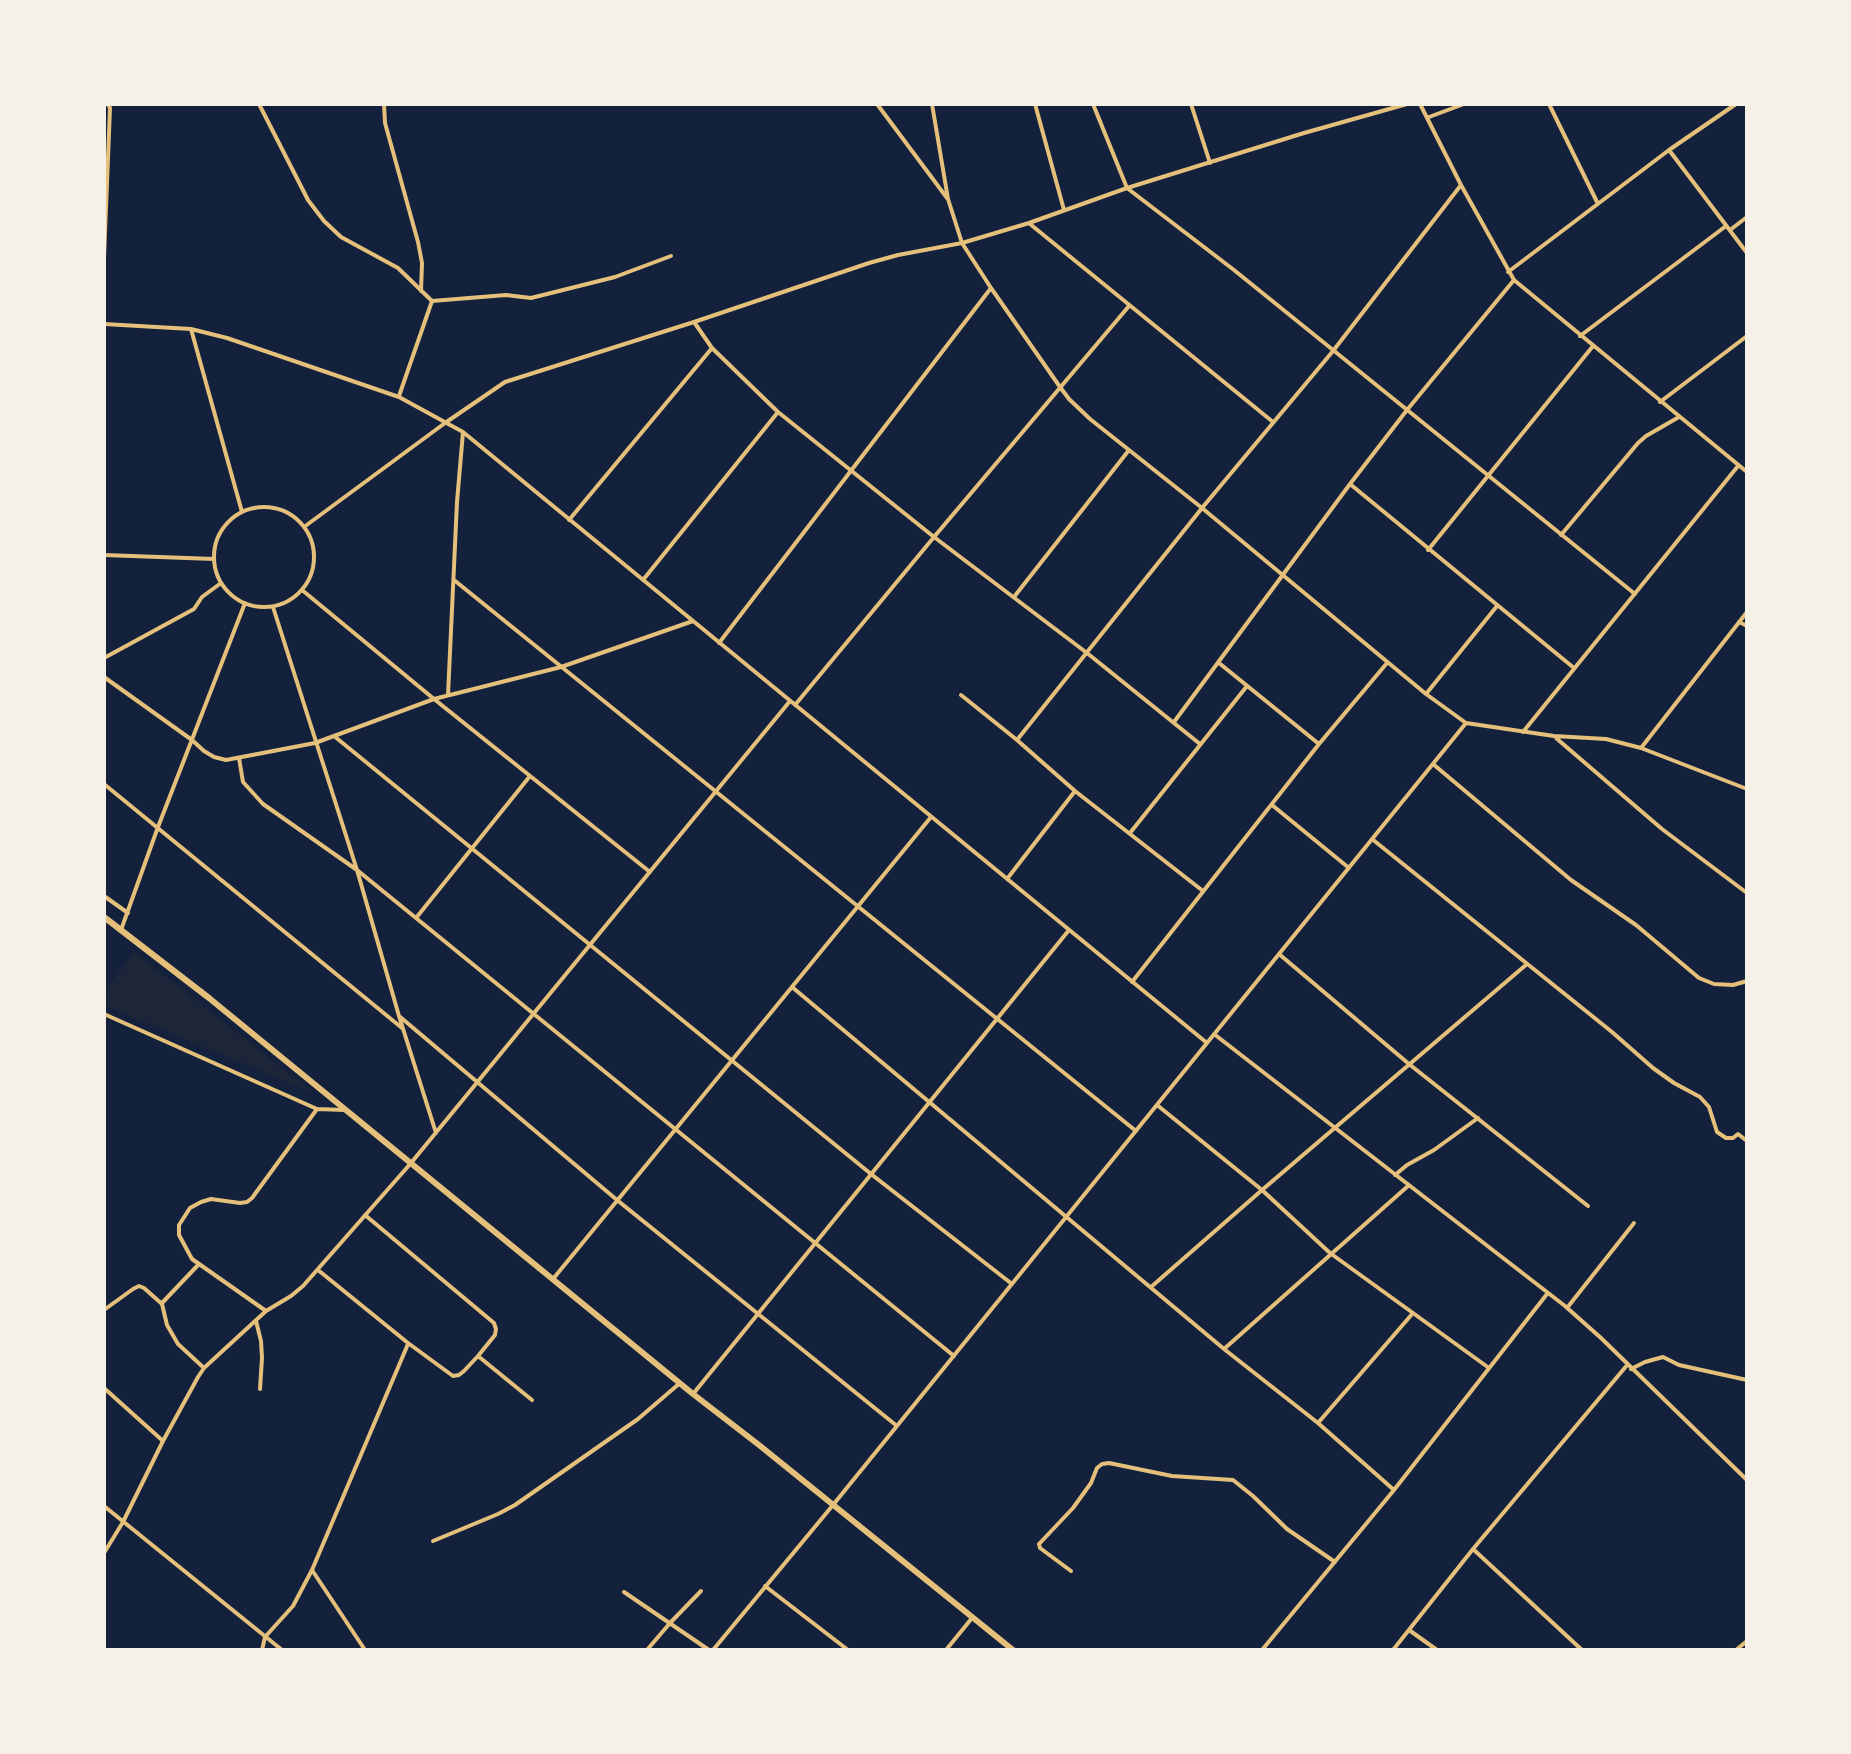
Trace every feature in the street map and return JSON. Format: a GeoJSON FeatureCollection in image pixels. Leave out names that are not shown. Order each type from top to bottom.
{"type":"FeatureCollection","features":[{"type":"Feature","properties":{"kind":"main road"},"geometry":{"type":"LineString","coordinates":[[104,917],[1013,1650]]}},
{"type":"Feature","properties":{"kind":"street"},"geometry":{"type":"LineString","coordinates":[[104,258],[108,104]]}},
{"type":"Feature","properties":{"kind":"street"},"geometry":{"type":"LineString","coordinates":[[259,104],[308,200],[324,221],[341,237],[398,268],[432,301],[506,295],[531,298],[615,277],[671,256]]}},
{"type":"Feature","properties":{"kind":"street"},"geometry":{"type":"LineString","coordinates":[[384,104],[385,123],[418,242],[422,263],[421,291]]}},
{"type":"Feature","properties":{"kind":"street"},"geometry":{"type":"LineString","coordinates":[[877,104],[948,199]]}},
{"type":"Feature","properties":{"kind":"street"},"geometry":{"type":"LineString","coordinates":[[932,104],[948,199],[962,243],[1060,387],[1090,419],[1387,663],[1466,723],[1554,736],[1606,739],[1641,748],[1747,789]]}},
{"type":"Feature","properties":{"kind":"street"},"geometry":{"type":"LineString","coordinates":[[1035,104],[1064,210]]}},
{"type":"Feature","properties":{"kind":"street"},"geometry":{"type":"LineString","coordinates":[[1093,104],[1127,188],[1234,270],[1635,594]]}},
{"type":"Feature","properties":{"kind":"street"},"geometry":{"type":"LineString","coordinates":[[1191,104],[1210,164]]}},
{"type":"Feature","properties":{"kind":"street"},"geometry":{"type":"LineString","coordinates":[[304,527],[505,382],[869,263],[962,243],[1127,188],[1407,104]]}},
{"type":"Feature","properties":{"kind":"street"},"geometry":{"type":"LineString","coordinates":[[1420,104],[1514,280],[1747,472]]}},
{"type":"Feature","properties":{"kind":"street"},"geometry":{"type":"LineString","coordinates":[[1428,117],[1464,104]]}},
{"type":"Feature","properties":{"kind":"street"},"geometry":{"type":"LineString","coordinates":[[1549,104],[1598,204]]}},
{"type":"Feature","properties":{"kind":"street"},"geometry":{"type":"LineString","coordinates":[[1508,272],[1733,105]]}},
{"type":"Feature","properties":{"kind":"street"},"geometry":{"type":"LineString","coordinates":[[1669,150],[1747,253]]}},
{"type":"Feature","properties":{"kind":"street"},"geometry":{"type":"LineString","coordinates":[[1017,740],[1202,508],[1333,351],[1461,185]]}},
{"type":"Feature","properties":{"kind":"street"},"geometry":{"type":"LineString","coordinates":[[1580,336],[1747,217]]}},
{"type":"Feature","properties":{"kind":"street"},"geometry":{"type":"LineString","coordinates":[[1029,223],[1273,422]]}},
{"type":"Feature","properties":{"kind":"street"},"geometry":{"type":"LineString","coordinates":[[1173,722],[1407,410],[1514,280]]}},
{"type":"Feature","properties":{"kind":"street"},"geometry":{"type":"LineString","coordinates":[[719,643],[991,288]]}},
{"type":"Feature","properties":{"kind":"street"},"geometry":{"type":"LineString","coordinates":[[399,397],[432,301]]}},
{"type":"Feature","properties":{"kind":"street"},"geometry":{"type":"LineString","coordinates":[[104,1553],[204,1368],[266,1311],[291,1296],[318,1270],[478,1083],[716,792],[1129,306]]}},
{"type":"Feature","properties":{"kind":"street"},"geometry":{"type":"LineString","coordinates":[[694,322],[712,348],[778,412],[1200,744]]}},
{"type":"Feature","properties":{"kind":"street"},"geometry":{"type":"LineString","coordinates":[[104,324],[191,329],[227,338],[399,397],[463,432],[1207,1043]]}},
{"type":"Feature","properties":{"kind":"street"},"geometry":{"type":"LineString","coordinates":[[191,329],[242,512]]}},
{"type":"Feature","properties":{"kind":"street"},"geometry":{"type":"LineString","coordinates":[[1660,402],[1747,337]]}},
{"type":"Feature","properties":{"kind":"street"},"geometry":{"type":"LineString","coordinates":[[1428,550],[1593,346]]}},
{"type":"Feature","properties":{"kind":"street"},"geometry":{"type":"LineString","coordinates":[[569,520],[712,348]]}},
{"type":"Feature","properties":{"kind":"street"},"geometry":{"type":"LineString","coordinates":[[643,580],[778,412]]}},
{"type":"Feature","properties":{"kind":"street"},"geometry":{"type":"LineString","coordinates":[[1561,535],[1638,443],[1679,417]]}},
{"type":"Feature","properties":{"kind":"street"},"geometry":{"type":"LineString","coordinates":[[448,695],[463,432]]}},
{"type":"Feature","properties":{"kind":"street"},"geometry":{"type":"LineString","coordinates":[[1014,597],[1129,450]]}},
{"type":"Feature","properties":{"kind":"street"},"geometry":{"type":"LineString","coordinates":[[1523,732],[1738,466]]}},
{"type":"Feature","properties":{"kind":"street"},"geometry":{"type":"LineString","coordinates":[[1350,484],[1574,668]]}},
{"type":"Feature","properties":{"kind":"street"},"geometry":{"type":"LineString","coordinates":[[259,507],[276,508],[292,515],[304,527],[312,542],[314,559],[311,576],[302,590],[289,601],[273,607],[259,607],[232,595],[221,583],[214,559],[216,545],[221,531],[230,520],[259,507]]}},
{"type":"Feature","properties":{"kind":"street"},"geometry":{"type":"LineString","coordinates":[[104,555],[214,559]]}},
{"type":"Feature","properties":{"kind":"street"},"geometry":{"type":"LineString","coordinates":[[454,580],[1136,1131]]}},
{"type":"Feature","properties":{"kind":"street"},"geometry":{"type":"LineString","coordinates":[[104,658],[194,609],[202,597],[221,583]]}},
{"type":"Feature","properties":{"kind":"street"},"geometry":{"type":"LineString","coordinates":[[302,590],[650,872]]}},
{"type":"Feature","properties":{"kind":"street"},"geometry":{"type":"LineString","coordinates":[[121,930],[245,603]]}},
{"type":"Feature","properties":{"kind":"street"},"geometry":{"type":"LineString","coordinates":[[1426,694],[1497,606]]}},
{"type":"Feature","properties":{"kind":"street"},"geometry":{"type":"LineString","coordinates":[[273,607],[436,1133]]}},
{"type":"Feature","properties":{"kind":"street"},"geometry":{"type":"LineString","coordinates":[[1641,748],[1747,612]]}},
{"type":"Feature","properties":{"kind":"street"},"geometry":{"type":"LineString","coordinates":[[104,677],[204,751],[226,760],[315,743],[434,699],[561,667],[693,621]]}},
{"type":"Feature","properties":{"kind":"street"},"geometry":{"type":"LineString","coordinates":[[1739,622],[1747,626]]}},
{"type":"Feature","properties":{"kind":"street"},"geometry":{"type":"LineString","coordinates":[[1219,663],[1319,744]]}},
{"type":"Feature","properties":{"kind":"street"},"geometry":{"type":"LineString","coordinates":[[1132,982],[1319,744],[1387,663]]}},
{"type":"Feature","properties":{"kind":"street"},"geometry":{"type":"LineString","coordinates":[[1130,833],[1247,686]]}},
{"type":"Feature","properties":{"kind":"street"},"geometry":{"type":"LineString","coordinates":[[961,695],[1075,791],[1203,891]]}},
{"type":"Feature","properties":{"kind":"street"},"geometry":{"type":"LineString","coordinates":[[624,1592],[711,1650],[833,1505],[1466,723]]}},
{"type":"Feature","properties":{"kind":"street"},"geometry":{"type":"LineString","coordinates":[[334,736],[871,1174],[1012,1284]]}},
{"type":"Feature","properties":{"kind":"street"},"geometry":{"type":"LineString","coordinates":[[1554,736],[1662,829],[1747,893]]}},
{"type":"Feature","properties":{"kind":"street"},"geometry":{"type":"LineString","coordinates":[[239,758],[243,782],[263,804],[357,870],[954,1356]]}},
{"type":"Feature","properties":{"kind":"street"},"geometry":{"type":"LineString","coordinates":[[1433,764],[1571,880],[1636,925],[1699,978],[1714,984],[1733,985],[1747,981]]}},
{"type":"Feature","properties":{"kind":"street"},"geometry":{"type":"LineString","coordinates":[[416,918],[530,776]]}},
{"type":"Feature","properties":{"kind":"street"},"geometry":{"type":"LineString","coordinates":[[104,784],[402,1028]]}},
{"type":"Feature","properties":{"kind":"street"},"geometry":{"type":"LineString","coordinates":[[1007,879],[1075,791]]}},
{"type":"Feature","properties":{"kind":"street"},"geometry":{"type":"LineString","coordinates":[[1272,805],[1349,868]]}},
{"type":"Feature","properties":{"kind":"street"},"geometry":{"type":"LineString","coordinates":[[553,1279],[931,817]]}},
{"type":"Feature","properties":{"kind":"street"},"geometry":{"type":"LineString","coordinates":[[1372,839],[1653,1068],[1700,1097],[1709,1107],[1717,1132],[1726,1138],[1738,1134],[1747,1141]]}},
{"type":"Feature","properties":{"kind":"street"},"geometry":{"type":"LineString","coordinates":[[104,896],[128,913]]}},
{"type":"Feature","properties":{"kind":"street"},"geometry":{"type":"LineString","coordinates":[[693,1394],[1069,930]]}},
{"type":"Feature","properties":{"kind":"street"},"geometry":{"type":"LineString","coordinates":[[1279,954],[1409,1064],[1588,1206]]}},
{"type":"Feature","properties":{"kind":"street"},"geometry":{"type":"LineString","coordinates":[[1151,1287],[1527,964]]}},
{"type":"Feature","properties":{"kind":"street"},"geometry":{"type":"LineString","coordinates":[[792,987],[1224,1349],[1318,1423],[1394,1490]]}},
{"type":"Feature","properties":{"kind":"street"},"geometry":{"type":"LineString","coordinates":[[104,1014],[317,1109],[347,1110]]}},
{"type":"Feature","properties":{"kind":"street"},"geometry":{"type":"LineString","coordinates":[[399,1016],[617,1200],[897,1426]]}},
{"type":"Feature","properties":{"kind":"street"},"geometry":{"type":"LineString","coordinates":[[1214,1034],[1567,1308],[1747,1480]]}},
{"type":"Feature","properties":{"kind":"street"},"geometry":{"type":"LineString","coordinates":[[1157,1105],[1262,1190],[1330,1253],[1489,1368]]}},
{"type":"Feature","properties":{"kind":"street"},"geometry":{"type":"LineString","coordinates":[[266,1311],[192,1259],[179,1235],[179,1225],[190,1208],[201,1202],[211,1199],[240,1203],[252,1198],[317,1109]]}},
{"type":"Feature","properties":{"kind":"street"},"geometry":{"type":"LineString","coordinates":[[1395,1175],[1478,1118]]}},
{"type":"Feature","properties":{"kind":"street"},"geometry":{"type":"LineString","coordinates":[[1224,1349],[1408,1185]]}},
{"type":"Feature","properties":{"kind":"street"},"geometry":{"type":"LineString","coordinates":[[318,1270],[453,1376],[459,1375],[478,1356],[495,1335],[494,1323],[365,1215]]}},
{"type":"Feature","properties":{"kind":"street"},"geometry":{"type":"LineString","coordinates":[[1567,1308],[1634,1223]]}},
{"type":"Feature","properties":{"kind":"street"},"geometry":{"type":"LineString","coordinates":[[162,1304],[199,1264]]}},
{"type":"Feature","properties":{"kind":"street"},"geometry":{"type":"LineString","coordinates":[[104,1310],[139,1286],[144,1288],[162,1304],[170,1334],[204,1368]]}},
{"type":"Feature","properties":{"kind":"street"},"geometry":{"type":"LineString","coordinates":[[1262,1650],[1394,1490],[1547,1294]]}},
{"type":"Feature","properties":{"kind":"street"},"geometry":{"type":"LineString","coordinates":[[1318,1423],[1413,1313]]}},
{"type":"Feature","properties":{"kind":"street"},"geometry":{"type":"LineString","coordinates":[[256,1321],[261,1341],[260,1389]]}},
{"type":"Feature","properties":{"kind":"street"},"geometry":{"type":"LineString","coordinates":[[262,1650],[265,1637],[293,1606],[312,1570],[408,1343]]}},
{"type":"Feature","properties":{"kind":"street"},"geometry":{"type":"LineString","coordinates":[[478,1356],[532,1400]]}},
{"type":"Feature","properties":{"kind":"street"},"geometry":{"type":"LineString","coordinates":[[1393,1650],[1473,1549],[1629,1367],[1663,1357],[1679,1365],[1747,1380]]}},
{"type":"Feature","properties":{"kind":"street"},"geometry":{"type":"LineString","coordinates":[[433,1541],[515,1505],[657,1405],[680,1383]]}},
{"type":"Feature","properties":{"kind":"street"},"geometry":{"type":"LineString","coordinates":[[104,1388],[163,1441]]}},
{"type":"Feature","properties":{"kind":"street"},"geometry":{"type":"LineString","coordinates":[[1071,1571],[1040,1548],[1039,1544],[1073,1508],[1091,1483],[1097,1468],[1109,1463],[1172,1476],[1233,1480],[1287,1529],[1335,1562]]}},
{"type":"Feature","properties":{"kind":"street"},"geometry":{"type":"LineString","coordinates":[[104,1506],[282,1650]]}},
{"type":"Feature","properties":{"kind":"street"},"geometry":{"type":"LineString","coordinates":[[1473,1549],[1582,1650]]}},
{"type":"Feature","properties":{"kind":"street"},"geometry":{"type":"LineString","coordinates":[[312,1570],[365,1650]]}},
{"type":"Feature","properties":{"kind":"street"},"geometry":{"type":"LineString","coordinates":[[765,1586],[848,1650]]}},
{"type":"Feature","properties":{"kind":"street"},"geometry":{"type":"LineString","coordinates":[[647,1650],[701,1591]]}},
{"type":"Feature","properties":{"kind":"street"},"geometry":{"type":"LineString","coordinates":[[946,1650],[973,1617]]}},
{"type":"Feature","properties":{"kind":"street"},"geometry":{"type":"LineString","coordinates":[[1409,1630],[1437,1650]]}},
{"type":"Feature","properties":{"kind":"street"},"geometry":{"type":"LineString","coordinates":[[1736,1650],[1747,1641]]}},
{"type":"Feature","properties":{"kind":"shaded area"},"geometry":{"type":"Polygon","coordinates":[[[135,952],[315,1094],[104,1005],[104,991],[135,952]]]}}]}
